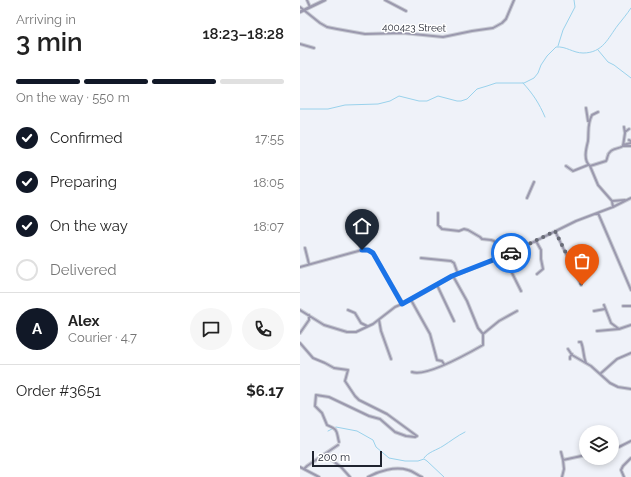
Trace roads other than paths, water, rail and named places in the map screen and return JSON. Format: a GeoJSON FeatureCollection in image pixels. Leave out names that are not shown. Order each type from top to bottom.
{"type":"FeatureCollection","features":[{"type":"Feature","properties":{"kind":"street"},"geometry":{"type":"LineString","coordinates":[[307,0],[310,7]]}},
{"type":"Feature","properties":{"kind":"street"},"geometry":{"type":"LineString","coordinates":[[300,12],[325,0]]}},
{"type":"Feature","properties":{"kind":"street"},"geometry":{"type":"LineString","coordinates":[[386,0],[406,11]]}},
{"type":"Feature","properties":{"kind":"street","name":"400423 Street"},"geometry":{"type":"LineString","coordinates":[[300,7],[327,27],[365,34],[403,33],[442,37],[472,30],[493,28],[506,19],[514,0]]}},
{"type":"Feature","properties":{"kind":"street"},"geometry":{"type":"LineString","coordinates":[[300,44],[314,48]]}},
{"type":"Feature","properties":{"kind":"street"},"geometry":{"type":"LineString","coordinates":[[586,108],[589,122],[586,161],[598,185],[612,201],[613,207]]}},
{"type":"Feature","properties":{"kind":"street"},"geometry":{"type":"LineString","coordinates":[[589,122],[593,114],[598,112]]}},
{"type":"Feature","properties":{"kind":"street"},"geometry":{"type":"LineString","coordinates":[[623,145],[625,133],[624,127]]}},
{"type":"Feature","properties":{"kind":"street"},"geometry":{"type":"LineString","coordinates":[[625,133],[629,129]]}},
{"type":"Feature","properties":{"kind":"street"},"geometry":{"type":"LineString","coordinates":[[566,166],[573,171],[606,161],[611,150],[621,148],[630,141]]}},
{"type":"Feature","properties":{"kind":"street"},"geometry":{"type":"LineString","coordinates":[[623,145],[631,146]]}},
{"type":"Feature","properties":{"kind":"street"},"geometry":{"type":"LineString","coordinates":[[527,198],[534,182]]}},
{"type":"Feature","properties":{"kind":"street"},"geometry":{"type":"LineString","coordinates":[[300,310],[324,325],[347,332],[356,332],[379,320],[391,309],[411,300],[452,276],[503,256],[555,231],[631,198]]}},
{"type":"Feature","properties":{"kind":"street"},"geometry":{"type":"LineString","coordinates":[[612,201],[627,200]]}},
{"type":"Feature","properties":{"kind":"street"},"geometry":{"type":"LineString","coordinates":[[438,213],[438,225],[440,228],[459,231],[464,229],[472,231],[482,239],[494,241],[521,291]]}},
{"type":"Feature","properties":{"kind":"street"},"geometry":{"type":"LineString","coordinates":[[598,213],[631,290]]}},
{"type":"Feature","properties":{"kind":"street"},"geometry":{"type":"LineString","coordinates":[[353,228],[357,233],[359,246],[362,250]]}},
{"type":"Feature","properties":{"kind":"street"},"geometry":{"type":"LineString","coordinates":[[555,231],[582,285]]}},
{"type":"Feature","properties":{"kind":"street"},"geometry":{"type":"LineString","coordinates":[[536,241],[541,250],[543,269],[537,274]]}},
{"type":"Feature","properties":{"kind":"street"},"geometry":{"type":"LineString","coordinates":[[305,248],[309,264]]}},
{"type":"Feature","properties":{"kind":"street"},"geometry":{"type":"LineString","coordinates":[[300,267],[362,250],[368,250],[373,253],[402,304]]}},
{"type":"Feature","properties":{"kind":"street"},"geometry":{"type":"LineString","coordinates":[[421,258],[451,261],[454,263],[458,274]]}},
{"type":"Feature","properties":{"kind":"street"},"geometry":{"type":"LineString","coordinates":[[412,372],[418,373],[444,364],[483,345],[483,334],[478,328],[468,302],[452,276]]}},
{"type":"Feature","properties":{"kind":"street"},"geometry":{"type":"LineString","coordinates":[[437,285],[454,321]]}},
{"type":"Feature","properties":{"kind":"street"},"geometry":{"type":"LineString","coordinates":[[411,300],[430,334],[437,360],[442,361],[444,364]]}},
{"type":"Feature","properties":{"kind":"street"},"geometry":{"type":"LineString","coordinates":[[604,305],[611,323],[619,329]]}},
{"type":"Feature","properties":{"kind":"street"},"geometry":{"type":"LineString","coordinates":[[623,306],[631,306]]}},
{"type":"Feature","properties":{"kind":"street"},"geometry":{"type":"LineString","coordinates":[[594,312],[605,309]]}},
{"type":"Feature","properties":{"kind":"street"},"geometry":{"type":"LineString","coordinates":[[348,310],[355,313],[363,325],[368,326]]}},
{"type":"Feature","properties":{"kind":"street"},"geometry":{"type":"LineString","coordinates":[[483,334],[499,321],[517,311]]}},
{"type":"Feature","properties":{"kind":"street"},"geometry":{"type":"LineString","coordinates":[[300,333],[309,320],[309,315]]}},
{"type":"Feature","properties":{"kind":"street"},"geometry":{"type":"LineString","coordinates":[[379,320],[381,331],[391,358]]}},
{"type":"Feature","properties":{"kind":"street"},"geometry":{"type":"LineString","coordinates":[[597,331],[619,329],[631,325]]}},
{"type":"Feature","properties":{"kind":"street"},"geometry":{"type":"LineString","coordinates":[[580,342],[583,347],[583,357],[587,364]]}},
{"type":"Feature","properties":{"kind":"street"},"geometry":{"type":"LineString","coordinates":[[300,343],[313,358],[325,362],[334,368],[348,370],[345,381],[361,402],[387,414],[417,436],[406,436],[393,430],[380,419],[369,416],[329,397],[316,395],[315,406],[322,413],[327,425],[335,428],[338,433],[339,442]]}},
{"type":"Feature","properties":{"kind":"street"},"geometry":{"type":"LineString","coordinates":[[568,348],[572,354],[614,385],[631,389]]}},
{"type":"Feature","properties":{"kind":"street"},"geometry":{"type":"LineString","coordinates":[[600,374],[617,359],[631,352]]}},
{"type":"Feature","properties":{"kind":"street"},"geometry":{"type":"LineString","coordinates":[[570,359],[572,354]]}},
{"type":"Feature","properties":{"kind":"street"},"geometry":{"type":"LineString","coordinates":[[619,447],[631,441]]}},
{"type":"Feature","properties":{"kind":"street"},"geometry":{"type":"LineString","coordinates":[[304,469],[338,445]]}},
{"type":"Feature","properties":{"kind":"street"},"geometry":{"type":"LineString","coordinates":[[561,452],[564,469],[562,477]]}},
{"type":"Feature","properties":{"kind":"street"},"geometry":{"type":"LineString","coordinates":[[325,455],[341,467],[350,477]]}},
{"type":"Feature","properties":{"kind":"street"},"geometry":{"type":"LineString","coordinates":[[563,460],[579,457]]}},
{"type":"Feature","properties":{"kind":"street"},"geometry":{"type":"LineString","coordinates":[[624,477],[621,470],[631,458]]}},
{"type":"Feature","properties":{"kind":"street"},"geometry":{"type":"LineString","coordinates":[[300,467],[319,477]]}},
{"type":"Feature","properties":{"kind":"street"},"geometry":{"type":"LineString","coordinates":[[368,477],[382,470],[399,469],[407,470],[422,477]]}},
{"type":"Feature","properties":{"kind":"waterway"},"geometry":{"type":"LineString","coordinates":[[558,46],[563,30],[575,7],[574,0]]}},
{"type":"Feature","properties":{"kind":"waterway"},"geometry":{"type":"LineString","coordinates":[[300,109],[328,109],[345,105],[378,104],[390,101],[399,96],[419,101],[427,101],[438,96],[461,101],[467,99],[477,89],[496,83],[524,83],[534,78],[547,56],[556,47],[583,53],[600,48],[608,40],[631,8]]}},
{"type":"Feature","properties":{"kind":"waterway"},"geometry":{"type":"LineString","coordinates":[[598,50],[608,62],[631,78]]}},
{"type":"Feature","properties":{"kind":"waterway"},"geometry":{"type":"LineString","coordinates":[[523,83],[536,99],[545,117]]}},
{"type":"Feature","properties":{"kind":"waterway"},"geometry":{"type":"LineString","coordinates":[[328,431],[336,427],[357,431],[373,440],[376,447],[389,458],[405,461],[418,461],[424,459],[444,477]]}},
{"type":"Feature","properties":{"kind":"waterway"},"geometry":{"type":"LineString","coordinates":[[424,458],[465,432]]}}]}
